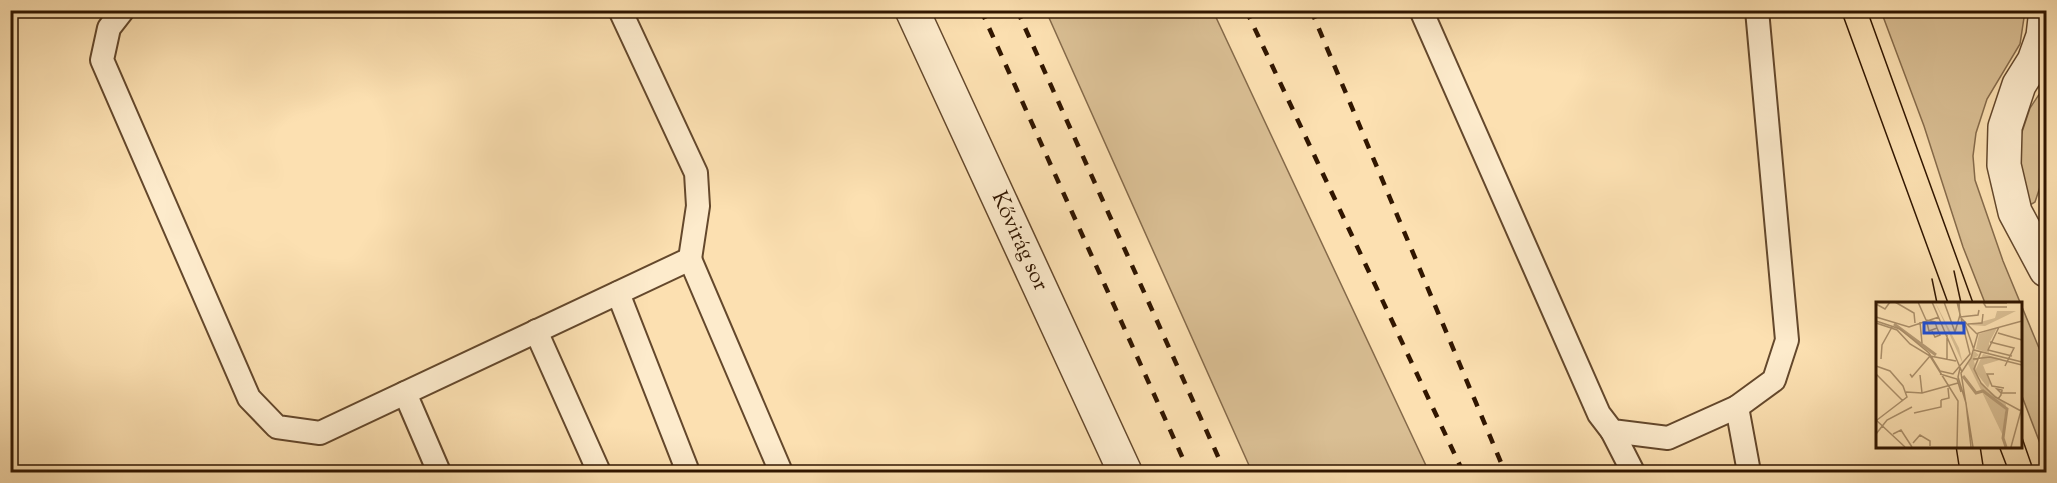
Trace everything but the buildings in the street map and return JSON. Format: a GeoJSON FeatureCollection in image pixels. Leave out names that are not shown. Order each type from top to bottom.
{"type":"FeatureCollection","features":[{"type":"Feature","properties":{"kind":"street","name":"Kővirág sor"},"geometry":{"type":"LineString","coordinates":[[912,10],[1125,472]]}},
{"type":"Feature","properties":{"kind":"street"},"geometry":{"type":"LineString","coordinates":[[2046,10],[2040,57],[2019,85],[2005,127],[2004,165],[2015,212],[2046,270]]}},
{"type":"Feature","properties":{"kind":"lane"},"geometry":{"type":"LineString","coordinates":[[123,10],[109,28],[102,60],[249,398],[277,427],[320,433],[690,259]]}},
{"type":"Feature","properties":{"kind":"lane"},"geometry":{"type":"LineString","coordinates":[[620,10],[696,173],[698,206],[690,259],[781,472]]}},
{"type":"Feature","properties":{"kind":"lane"},"geometry":{"type":"LineString","coordinates":[[1421,10],[1599,414],[1612,431],[1633,472]]}},
{"type":"Feature","properties":{"kind":"lane"},"geometry":{"type":"LineString","coordinates":[[1612,431],[1668,438],[1737,407],[1774,380],[1786,340],[1757,10]]}},
{"type":"Feature","properties":{"kind":"lane"},"geometry":{"type":"LineString","coordinates":[[618,292],[688,472]]}},
{"type":"Feature","properties":{"kind":"lane"},"geometry":{"type":"LineString","coordinates":[[536,331],[598,472]]}},
{"type":"Feature","properties":{"kind":"lane"},"geometry":{"type":"LineString","coordinates":[[405,393],[439,472]]}},
{"type":"Feature","properties":{"kind":"lane"},"geometry":{"type":"LineString","coordinates":[[1737,407],[1749,472]]}},
{"type":"Feature","properties":{"kind":"shaded area"},"geometry":{"type":"Polygon","coordinates":[[[1046,11],[1213,11],[1429,472],[1252,472],[1046,11]]]}},
{"type":"Feature","properties":{"kind":"shaded area"},"geometry":{"type":"Polygon","coordinates":[[[1881,11],[2025,11],[2020,44],[1987,99],[1976,133],[1973,156],[1975,180],[2020,302],[1985,302],[1963,247],[1924,126],[1881,11]]]}},
{"type":"Feature","properties":{"kind":"shaded area"},"geometry":{"type":"Polygon","coordinates":[[[2046,84],[2046,169],[2035,202],[2030,205],[2022,196],[2019,141],[2030,108],[2046,84]]]}},
{"type":"Feature","properties":{"kind":"shaded area"},"geometry":{"type":"Polygon","coordinates":[[[2021,305],[2046,365],[2046,459],[2021,394],[2021,305]]]}},
{"type":"Feature","properties":{"kind":"tram line"},"geometry":{"type":"LineString","coordinates":[[1841,10],[1948,302]]}},
{"type":"Feature","properties":{"kind":"tram line"},"geometry":{"type":"LineString","coordinates":[[1867,10],[1973,302]]}},
{"type":"Feature","properties":{"kind":"tram line"},"geometry":{"type":"LineString","coordinates":[[1954,271],[1961,302]]}},
{"type":"Feature","properties":{"kind":"tram line"},"geometry":{"type":"LineString","coordinates":[[1932,279],[1937,302]]}},
{"type":"Feature","properties":{"kind":"tram line"},"geometry":{"type":"LineString","coordinates":[[2021,435],[2034,472]]}},
{"type":"Feature","properties":{"kind":"tram line"},"geometry":{"type":"LineString","coordinates":[[1956,447],[1960,472]]}},
{"type":"Feature","properties":{"kind":"tram line"},"geometry":{"type":"LineString","coordinates":[[1980,447],[1984,472]]}},
{"type":"Feature","properties":{"kind":"tram line"},"geometry":{"type":"LineString","coordinates":[[1999,447],[2009,472]]}},
{"type":"Feature","properties":{"kind":"railway"},"geometry":{"type":"LineString","coordinates":[[981,10],[1189,472]]}},
{"type":"Feature","properties":{"kind":"railway"},"geometry":{"type":"LineString","coordinates":[[1017,10],[1225,472]]}},
{"type":"Feature","properties":{"kind":"railway"},"geometry":{"type":"LineString","coordinates":[[1246,10],[1463,472]]}},
{"type":"Feature","properties":{"kind":"railway"},"geometry":{"type":"LineString","coordinates":[[1311,10],[1505,472]]}}]}
